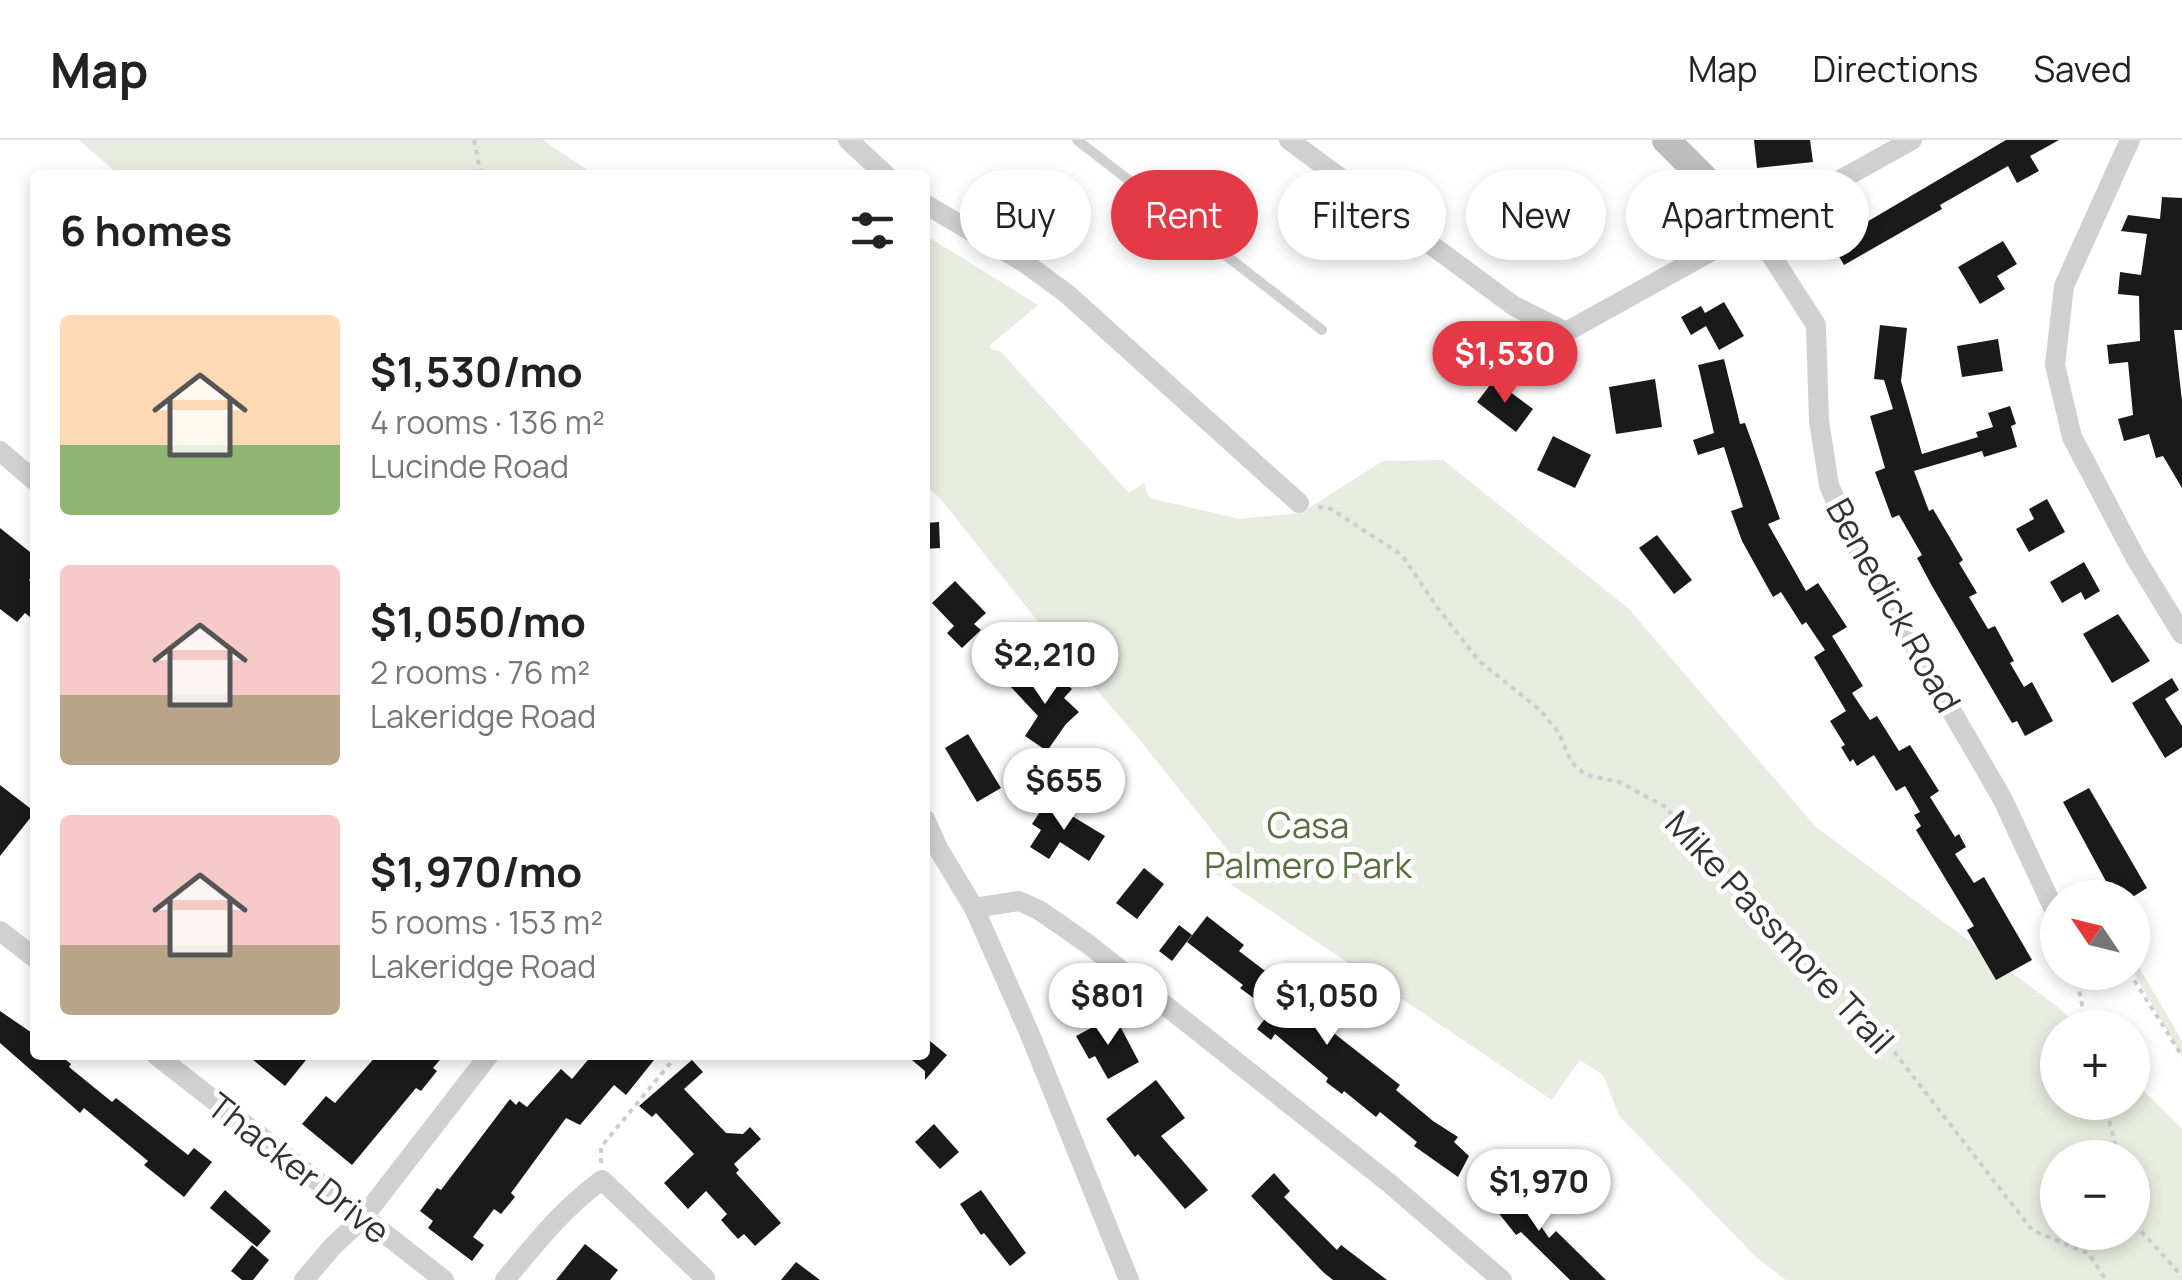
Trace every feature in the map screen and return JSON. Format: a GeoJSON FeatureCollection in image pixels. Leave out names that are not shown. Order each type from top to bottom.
{"type":"FeatureCollection","features":[{"type":"Feature","properties":{"kind":"street"},"geometry":{"type":"LineString","coordinates":[[848,140],[881,170]]}},
{"type":"Feature","properties":{"kind":"street"},"geometry":{"type":"LineString","coordinates":[[1290,140],[1514,306],[1566,332],[1694,260]]}},
{"type":"Feature","properties":{"kind":"street"},"geometry":{"type":"LineString","coordinates":[[1666,140],[1696,170]]}},
{"type":"Feature","properties":{"kind":"street"},"geometry":{"type":"LineString","coordinates":[[1857,170],[1912,140]]}},
{"type":"Feature","properties":{"kind":"street"},"geometry":{"type":"LineString","coordinates":[[2130,140],[2064,286],[2054,365],[2072,437],[2135,557],[2182,634]]}},
{"type":"Feature","properties":{"kind":"street"},"geometry":{"type":"LineString","coordinates":[[930,207],[1066,292],[1299,503]]}},
{"type":"Feature","properties":{"kind":"street","name":"Benedick Road"},"geometry":{"type":"LineString","coordinates":[[1774,260],[1816,326],[1819,421],[1829,485],[1850,536],[2002,798],[2040,880]]}},
{"type":"Feature","properties":{"kind":"street"},"geometry":{"type":"LineString","coordinates":[[0,451],[30,477]]}},
{"type":"Feature","properties":{"kind":"street"},"geometry":{"type":"LineString","coordinates":[[930,831],[974,908],[1029,1032],[1129,1280]]}},
{"type":"Feature","properties":{"kind":"street"},"geometry":{"type":"LineString","coordinates":[[974,908],[1020,901],[1040,910],[1380,1176],[1502,1280]]}},
{"type":"Feature","properties":{"kind":"street"},"geometry":{"type":"LineString","coordinates":[[0,930],[30,954]]}},
{"type":"Feature","properties":{"kind":"street","name":"Thacker Drive"},"geometry":{"type":"LineString","coordinates":[[162,1060],[362,1220],[444,1280]]}},
{"type":"Feature","properties":{"kind":"street"},"geometry":{"type":"LineString","coordinates":[[304,1280],[362,1220],[484,1060]]}},
{"type":"Feature","properties":{"kind":"street"},"geometry":{"type":"LineString","coordinates":[[505,1280],[552,1224],[602,1180],[705,1278]]}},
{"type":"Feature","properties":{"kind":"lane"},"geometry":{"type":"LineString","coordinates":[[1077,140],[1322,330]]}},
{"type":"Feature","properties":{"kind":"path"},"geometry":{"type":"LineString","coordinates":[[474,140],[480,170]]}},
{"type":"Feature","properties":{"kind":"path","name":"Mike Passmore Trail"},"geometry":{"type":"LineString","coordinates":[[1299,503],[1331,509],[1402,555],[1436,608],[1480,661],[1540,710],[1559,732],[1571,762],[1586,775],[1619,782],[1664,806],[1857,1004],[2032,1230],[2089,1254],[2106,1280]]}},
{"type":"Feature","properties":{"kind":"path"},"geometry":{"type":"LineString","coordinates":[[2140,990],[2182,1056]]}},
{"type":"Feature","properties":{"kind":"path"},"geometry":{"type":"LineString","coordinates":[[602,1180],[601,1148],[673,1060]]}},
{"type":"Feature","properties":{"kind":"path"},"geometry":{"type":"LineString","coordinates":[[2150,1241],[2182,1276]]}},
{"type":"Feature","properties":{"kind":"green space"},"geometry":{"type":"Polygon","coordinates":[[[79,140],[543,140],[588,170],[113,170],[79,140]]]}},
{"type":"Feature","properties":{"kind":"green space","name":"Casa Palmero Park"},"geometry":{"type":"Polygon","coordinates":[[[930,238],[1038,305],[989,346],[1000,351],[1129,493],[1144,483],[1149,498],[1240,519],[1301,513],[1383,461],[1443,460],[1628,608],[1816,827],[2061,1010],[2040,1010],[2040,1120],[2150,1120],[2150,1097],[2182,1129],[2182,1280],[1786,1280],[1757,1258],[1619,1116],[1603,1075],[1580,1060],[1552,1100],[1216,874],[1230,853],[930,490],[930,238]]]}},
{"type":"Feature","properties":{"kind":"green space"},"geometry":{"type":"Polygon","coordinates":[[[2150,986],[2182,1041],[2182,1057],[2144,990],[2150,990],[2150,986]]]}},
{"type":"Feature","properties":{"kind":"building"},"geometry":{"type":"Polygon","coordinates":[[[1754,140],[1810,140],[1813,162],[1757,168],[1754,140]]]}},
{"type":"Feature","properties":{"kind":"building"},"geometry":{"type":"Polygon","coordinates":[[[2006,140],[2059,140],[2030,156],[2039,171],[2017,183],[2008,166],[1869,251],[1869,221],[2006,140]]]}},
{"type":"Feature","properties":{"kind":"building"},"geometry":{"type":"Polygon","coordinates":[[[2162,197],[2182,198],[2182,330],[2174,330],[2182,401],[2182,488],[2163,456],[2156,458],[2149,434],[2124,441],[2118,419],[2133,415],[2128,362],[2109,364],[2107,345],[2140,341],[2139,296],[2118,294],[2120,272],[2141,275],[2147,234],[2121,231],[2128,215],[2160,219],[2162,197]]]}},
{"type":"Feature","properties":{"kind":"building"},"geometry":{"type":"Polygon","coordinates":[[[2003,241],[2017,264],[1997,276],[2005,289],[1980,304],[1958,267],[2003,241]]]}},
{"type":"Feature","properties":{"kind":"building"},"geometry":{"type":"Polygon","coordinates":[[[1724,302],[1744,336],[1719,350],[1706,326],[1691,335],[1681,317],[1701,306],[1705,313],[1724,302]]]}},
{"type":"Feature","properties":{"kind":"building"},"geometry":{"type":"Polygon","coordinates":[[[1880,325],[1907,328],[1901,381],[1922,454],[1978,437],[1976,432],[1993,427],[1988,413],[2010,406],[2017,447],[1984,457],[1982,451],[1914,471],[1929,511],[1933,509],[1963,560],[1959,563],[1977,593],[1969,597],[1988,629],[1995,626],[2024,687],[2032,682],[2053,721],[2025,736],[2017,721],[2012,723],[1932,586],[1917,558],[1922,555],[1899,515],[1892,518],[1875,472],[1885,468],[1870,416],[1893,409],[1884,380],[1874,379],[1880,325]]]}},
{"type":"Feature","properties":{"kind":"building"},"geometry":{"type":"Polygon","coordinates":[[[1998,339],[2003,371],[1962,377],[1957,346],[1998,339]]]}},
{"type":"Feature","properties":{"kind":"building"},"geometry":{"type":"Polygon","coordinates":[[[1724,359],[1740,424],[1745,423],[1780,519],[1768,524],[1806,591],[1818,583],[1847,627],[1832,636],[1863,686],[1852,693],[1870,720],[1877,716],[1899,751],[1910,745],[1939,791],[1930,797],[1955,837],[1959,834],[1966,847],[1955,854],[1974,883],[1984,877],[2032,960],[1996,980],[1967,930],[1974,926],[1916,830],[1921,826],[1914,815],[1920,812],[1905,786],[1896,791],[1874,755],[1857,766],[1841,747],[1845,745],[1830,721],[1846,711],[1814,657],[1825,650],[1806,622],[1802,625],[1781,592],[1773,597],[1742,541],[1731,511],[1743,507],[1724,447],[1698,455],[1693,440],[1714,433],[1698,365],[1724,359]]]}},
{"type":"Feature","properties":{"kind":"building"},"geometry":{"type":"Polygon","coordinates":[[[1655,379],[1662,427],[1616,434],[1609,387],[1655,379]]]}},
{"type":"Feature","properties":{"kind":"building"},"geometry":{"type":"Polygon","coordinates":[[[1494,380],[1533,409],[1516,432],[1477,402],[1494,380]]]}},
{"type":"Feature","properties":{"kind":"building"},"geometry":{"type":"Polygon","coordinates":[[[1553,436],[1591,455],[1575,488],[1537,470],[1553,436]]]}},
{"type":"Feature","properties":{"kind":"building"},"geometry":{"type":"Polygon","coordinates":[[[2047,499],[2065,532],[2029,552],[2016,529],[2034,519],[2029,509],[2047,499]]]}},
{"type":"Feature","properties":{"kind":"building"},"geometry":{"type":"Polygon","coordinates":[[[939,522],[940,548],[930,549],[930,523],[939,522]]]}},
{"type":"Feature","properties":{"kind":"building"},"geometry":{"type":"Polygon","coordinates":[[[0,528],[30,552],[30,617],[25,613],[17,622],[0,609],[0,528]]]}},
{"type":"Feature","properties":{"kind":"building"},"geometry":{"type":"Polygon","coordinates":[[[1657,535],[1692,580],[1674,594],[1639,548],[1657,535]]]}},
{"type":"Feature","properties":{"kind":"building"},"geometry":{"type":"Polygon","coordinates":[[[2084,562],[2100,591],[2085,600],[2081,592],[2062,603],[2050,582],[2084,562]]]}},
{"type":"Feature","properties":{"kind":"building"},"geometry":{"type":"Polygon","coordinates":[[[955,581],[986,613],[974,624],[981,630],[962,648],[947,633],[954,626],[932,603],[955,581]]]}},
{"type":"Feature","properties":{"kind":"building"},"geometry":{"type":"Polygon","coordinates":[[[2118,614],[2150,661],[2112,683],[2083,634],[2118,614]]]}},
{"type":"Feature","properties":{"kind":"building"},"geometry":{"type":"Polygon","coordinates":[[[1030,672],[1037,678],[1041,674],[1051,683],[1058,676],[1072,689],[1064,698],[1079,712],[1047,751],[1025,736],[1038,716],[1009,685],[1021,674],[1024,677],[1030,672]]]}},
{"type":"Feature","properties":{"kind":"building"},"geometry":{"type":"Polygon","coordinates":[[[2172,678],[2179,690],[2165,699],[2182,726],[2182,747],[2165,758],[2132,703],[2172,678]]]}},
{"type":"Feature","properties":{"kind":"building"},"geometry":{"type":"Polygon","coordinates":[[[968,734],[1001,788],[977,802],[945,748],[968,734]]]}},
{"type":"Feature","properties":{"kind":"building"},"geometry":{"type":"Polygon","coordinates":[[[0,785],[30,808],[30,818],[0,856],[0,785]]]}},
{"type":"Feature","properties":{"kind":"building"},"geometry":{"type":"Polygon","coordinates":[[[2089,788],[2142,880],[2105,880],[2063,802],[2089,788]]]}},
{"type":"Feature","properties":{"kind":"building"},"geometry":{"type":"Polygon","coordinates":[[[1047,801],[1105,836],[1089,861],[1060,842],[1049,859],[1030,847],[1041,830],[1032,824],[1047,801]]]}},
{"type":"Feature","properties":{"kind":"building"},"geometry":{"type":"Polygon","coordinates":[[[1144,868],[1164,884],[1137,919],[1116,903],[1144,868]]]}},
{"type":"Feature","properties":{"kind":"building"},"geometry":{"type":"Polygon","coordinates":[[[1207,916],[1244,945],[1239,951],[1302,999],[1298,1005],[1400,1085],[1396,1090],[1433,1121],[1458,1137],[1454,1142],[1469,1156],[1458,1177],[1414,1146],[1417,1142],[1380,1112],[1376,1117],[1326,1082],[1328,1078],[1275,1034],[1271,1040],[1257,1029],[1271,1011],[1187,942],[1207,916]]]}},
{"type":"Feature","properties":{"kind":"building"},"geometry":{"type":"Polygon","coordinates":[[[1179,925],[1192,935],[1172,961],[1159,951],[1179,925]]]}},
{"type":"Feature","properties":{"kind":"building"},"geometry":{"type":"Polygon","coordinates":[[[0,1011],[30,1032],[30,1060],[66,1060],[69,1067],[112,1102],[116,1098],[188,1155],[194,1148],[212,1162],[184,1197],[144,1165],[148,1161],[84,1108],[80,1113],[0,1043],[0,1011]]]}},
{"type":"Feature","properties":{"kind":"building"},"geometry":{"type":"Polygon","coordinates":[[[1108,1019],[1113,1029],[1120,1026],[1139,1062],[1108,1079],[1095,1056],[1089,1059],[1076,1036],[1108,1019]]]}},
{"type":"Feature","properties":{"kind":"building"},"geometry":{"type":"Polygon","coordinates":[[[930,1041],[947,1055],[925,1080],[925,1071],[912,1060],[930,1060],[930,1041]]]}},
{"type":"Feature","properties":{"kind":"building"},"geometry":{"type":"Polygon","coordinates":[[[253,1060],[306,1060],[285,1086],[253,1060]]]}},
{"type":"Feature","properties":{"kind":"building"},"geometry":{"type":"Polygon","coordinates":[[[373,1060],[440,1060],[433,1068],[437,1071],[421,1091],[416,1088],[352,1165],[302,1124],[326,1096],[335,1103],[373,1060]]]}},
{"type":"Feature","properties":{"kind":"building"},"geometry":{"type":"Polygon","coordinates":[[[588,1060],[654,1060],[626,1095],[614,1085],[580,1125],[566,1118],[511,1193],[515,1197],[501,1214],[494,1209],[473,1237],[484,1245],[472,1261],[428,1228],[433,1221],[420,1211],[437,1188],[441,1190],[510,1099],[527,1107],[561,1069],[572,1079],[588,1060]]]}},
{"type":"Feature","properties":{"kind":"building"},"geometry":{"type":"Polygon","coordinates":[[[692,1060],[703,1072],[684,1089],[726,1133],[743,1134],[750,1127],[761,1139],[734,1164],[739,1170],[736,1173],[781,1223],[755,1246],[744,1234],[738,1239],[721,1220],[727,1214],[706,1191],[688,1209],[664,1183],[694,1154],[656,1113],[652,1117],[639,1106],[692,1060]]]}},
{"type":"Feature","properties":{"kind":"building"},"geometry":{"type":"Polygon","coordinates":[[[1156,1080],[1185,1118],[1161,1136],[1208,1190],[1185,1209],[1138,1154],[1135,1157],[1106,1119],[1156,1080]]]}},
{"type":"Feature","properties":{"kind":"building"},"geometry":{"type":"Polygon","coordinates":[[[934,1124],[959,1152],[940,1169],[915,1142],[934,1124]]]}},
{"type":"Feature","properties":{"kind":"building"},"geometry":{"type":"Polygon","coordinates":[[[1274,1173],[1290,1191],[1284,1197],[1337,1250],[1341,1245],[1387,1280],[1333,1280],[1323,1272],[1251,1196],[1274,1173]]]}},
{"type":"Feature","properties":{"kind":"building"},"geometry":{"type":"Polygon","coordinates":[[[1495,1180],[1518,1192],[1549,1238],[1556,1231],[1606,1280],[1570,1280],[1521,1232],[1516,1235],[1493,1206],[1483,1201],[1495,1180]]]}},
{"type":"Feature","properties":{"kind":"building"},"geometry":{"type":"Polygon","coordinates":[[[225,1190],[271,1231],[257,1247],[210,1208],[225,1190]]]}},
{"type":"Feature","properties":{"kind":"building"},"geometry":{"type":"Polygon","coordinates":[[[981,1190],[1026,1253],[1010,1266],[984,1233],[981,1235],[960,1204],[981,1190]]]}},
{"type":"Feature","properties":{"kind":"building"},"geometry":{"type":"Polygon","coordinates":[[[585,1244],[618,1270],[610,1280],[556,1280],[585,1244]]]}},
{"type":"Feature","properties":{"kind":"building"},"geometry":{"type":"Polygon","coordinates":[[[252,1245],[269,1260],[253,1280],[242,1280],[231,1271],[252,1245]]]}},
{"type":"Feature","properties":{"kind":"building"},"geometry":{"type":"Polygon","coordinates":[[[796,1262],[820,1280],[781,1280],[796,1262]]]}}]}
